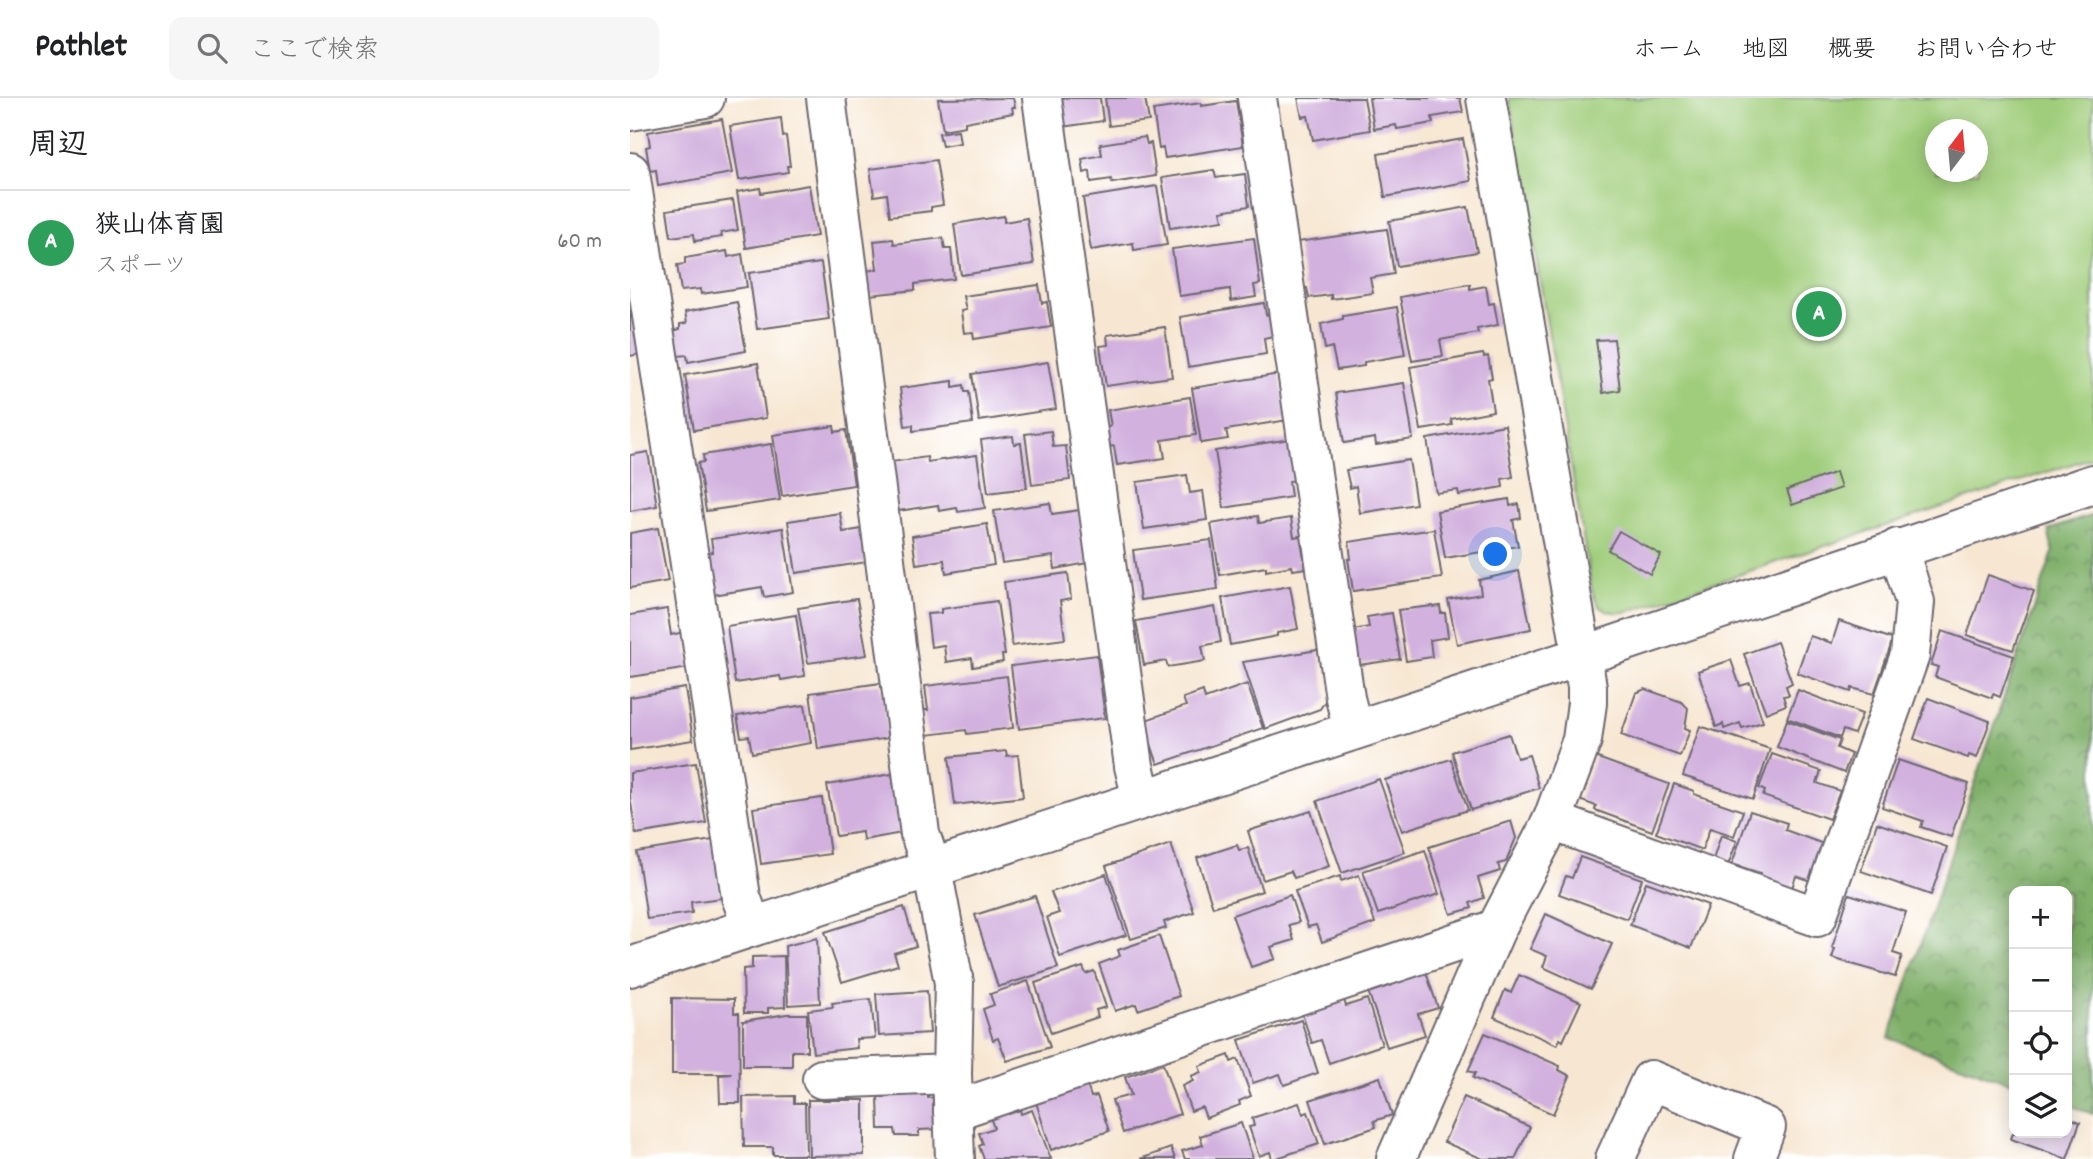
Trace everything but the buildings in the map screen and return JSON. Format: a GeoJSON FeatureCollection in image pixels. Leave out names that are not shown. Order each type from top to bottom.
{"type":"FeatureCollection","features":[{"type":"Feature","properties":{"kind":"street"},"geometry":{"type":"LineString","coordinates":[[630,111],[705,98]]}},
{"type":"Feature","properties":{"kind":"street"},"geometry":{"type":"LineString","coordinates":[[826,98],[920,834],[932,869],[954,983],[955,1159]]}},
{"type":"Feature","properties":{"kind":"street"},"geometry":{"type":"LineString","coordinates":[[1042,98],[1134,766],[1142,799]]}},
{"type":"Feature","properties":{"kind":"street"},"geometry":{"type":"LineString","coordinates":[[1257,98],[1345,698],[1353,730]]}},
{"type":"Feature","properties":{"kind":"street"},"geometry":{"type":"LineString","coordinates":[[1396,1159],[1496,929],[1552,821],[1582,740],[1587,703],[1582,656],[1486,98]]}},
{"type":"Feature","properties":{"kind":"street"},"geometry":{"type":"LineString","coordinates":[[630,172],[741,897],[752,926]]}},
{"type":"Feature","properties":{"kind":"street"},"geometry":{"type":"LineString","coordinates":[[630,967],[1582,656],[2093,484]]}},
{"type":"Feature","properties":{"kind":"street"},"geometry":{"type":"LineString","coordinates":[[1552,821],[1817,917],[1910,655],[1915,602],[1898,548]]}},
{"type":"Feature","properties":{"kind":"street"},"geometry":{"type":"LineString","coordinates":[[822,1079],[953,1092],[1496,929]]}},
{"type":"Feature","properties":{"kind":"street"},"geometry":{"type":"LineString","coordinates":[[1615,1159],[1651,1080],[1766,1127],[1754,1159]]}},
{"type":"Feature","properties":{"kind":"green space"},"geometry":{"type":"Polygon","coordinates":[[[1509,98],[2093,98],[2093,457],[1626,612],[1603,610],[1592,590],[1509,98]]]}},
{"type":"Feature","properties":{"kind":"green space"},"geometry":{"type":"Polygon","coordinates":[[[2093,515],[2093,1114],[2072,1106],[2072,886],[2009,886],[2009,1082],[1889,1038],[2053,552],[2048,530],[2093,515]]]}},
{"type":"Feature","properties":{"kind":"place","name":"狭山体育園"},"geometry":{"type":"Point","coordinates":[1819,314]}}]}
